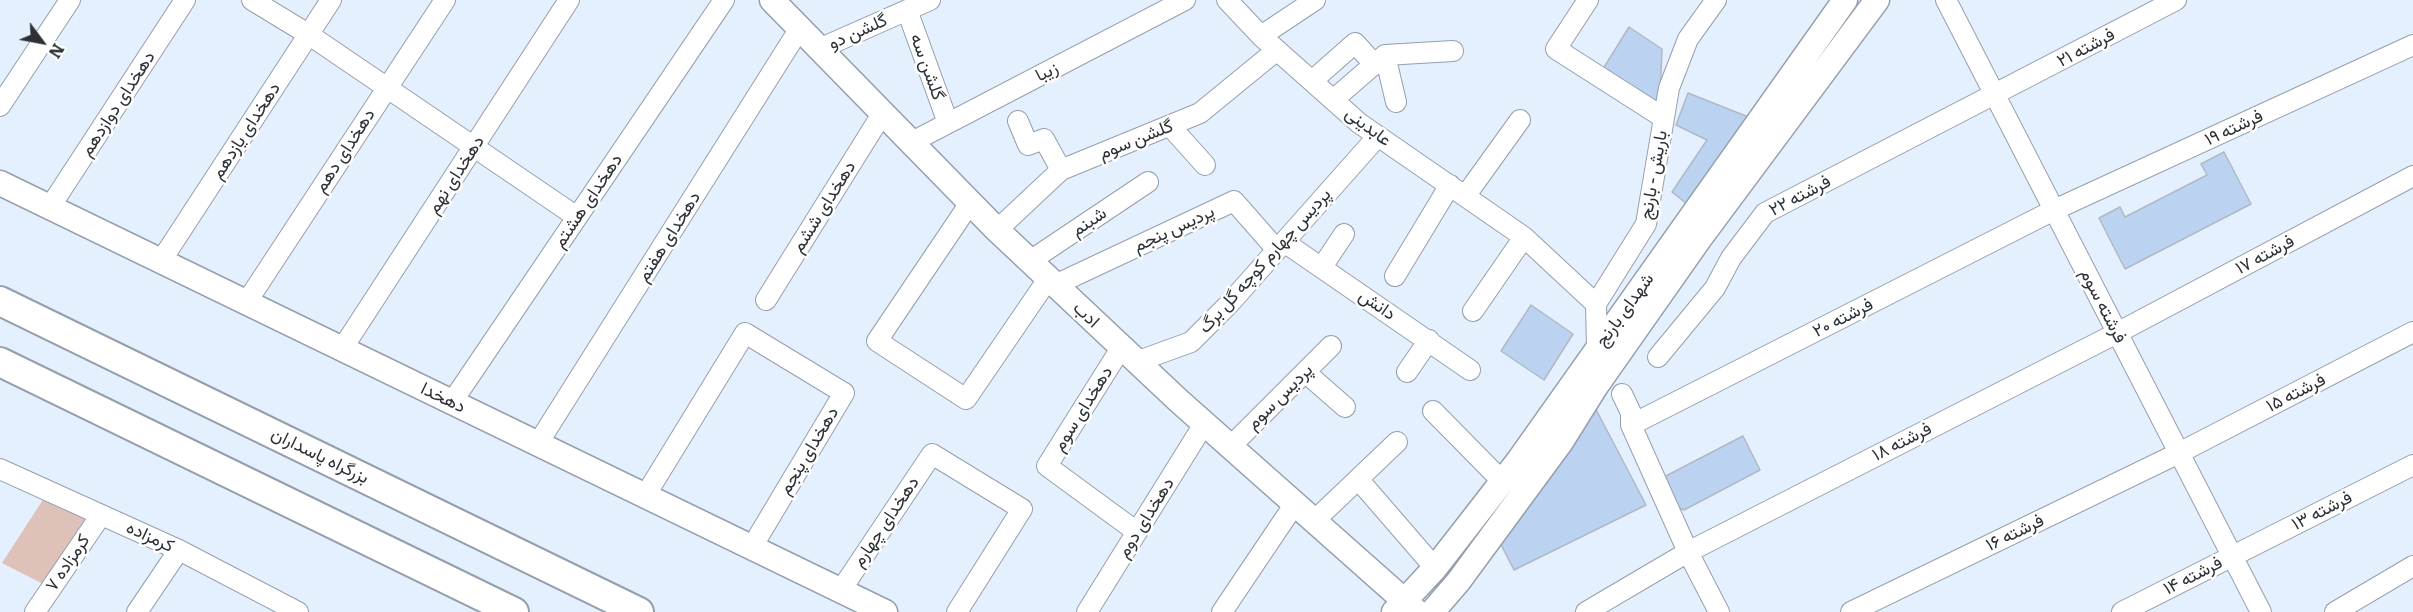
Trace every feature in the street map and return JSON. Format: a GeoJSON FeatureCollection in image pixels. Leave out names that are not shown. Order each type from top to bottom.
{"type":"FeatureCollection","features":[{"type":"Feature","properties":{"kind":"highway","name":"بزرگراه پاسداران"},"geometry":{"type":"LineString","coordinates":[[0,302],[639,612]]}},
{"type":"Feature","properties":{"kind":"highway"},"geometry":{"type":"LineString","coordinates":[[0,362],[514,612]]}},
{"type":"Feature","properties":{"kind":"main road","name":"ادب"},"geometry":{"type":"LineString","coordinates":[[772,0],[969,203],[1029,261],[1313,522],[1404,609]]}},
{"type":"Feature","properties":{"kind":"main road","name":"شهدای بارنج"},"geometry":{"type":"LineString","coordinates":[[1404,609],[1503,482],[1845,0]]}},
{"type":"Feature","properties":{"kind":"main road","name":"شهدای بارنج"},"geometry":{"type":"LineString","coordinates":[[1432,612],[1458,582],[1574,423],[1700,238],[1877,0]]}},
{"type":"Feature","properties":{"kind":"main road","name":"دهخدا"},"geometry":{"type":"LineString","coordinates":[[0,183],[885,612]]}},
{"type":"Feature","properties":{"kind":"street"},"geometry":{"type":"LineString","coordinates":[[0,106],[70,0]]}},
{"type":"Feature","properties":{"kind":"street","name":"دهخدای دوازدهم"},"geometry":{"type":"LineString","coordinates":[[50,207],[185,0]]}},
{"type":"Feature","properties":{"kind":"street"},"geometry":{"type":"LineString","coordinates":[[252,0],[308,34],[577,217]]}},
{"type":"Feature","properties":{"kind":"street","name":"دهخدای یازدهم"},"geometry":{"type":"LineString","coordinates":[[161,261],[331,0]]}},
{"type":"Feature","properties":{"kind":"street","name":"دهخدای دهم"},"geometry":{"type":"LineString","coordinates":[[246,303],[445,0]]}},
{"type":"Feature","properties":{"kind":"street","name":"دهخدای نهم"},"geometry":{"type":"LineString","coordinates":[[342,349],[569,0]]}},
{"type":"Feature","properties":{"kind":"street","name":"دهخدای هشتم"},"geometry":{"type":"LineString","coordinates":[[452,402],[724,0]]}},
{"type":"Feature","properties":{"kind":"street","name":"گلشن دو"},"geometry":{"type":"LineString","coordinates":[[819,49],[930,0]]}},
{"type":"Feature","properties":{"kind":"street","name":"زیبا"},"geometry":{"type":"LineString","coordinates":[[910,143],[1185,0]]}},
{"type":"Feature","properties":{"kind":"street","name":"عابدینی"},"geometry":{"type":"LineString","coordinates":[[1227,0],[1261,36],[1333,100],[1378,136],[1524,237],[1596,304]]}},
{"type":"Feature","properties":{"kind":"street"},"geometry":{"type":"LineString","coordinates":[[1261,36],[1315,0]]}},
{"type":"Feature","properties":{"kind":"street"},"geometry":{"type":"LineString","coordinates":[[1588,0],[1556,49],[1664,118]]}},
{"type":"Feature","properties":{"kind":"street","name":"فرشته سوم"},"geometry":{"type":"LineString","coordinates":[[1946,0],[2261,612]]}},
{"type":"Feature","properties":{"kind":"street","name":"۲۱ فرشته"},"geometry":{"type":"LineString","coordinates":[[1995,96],[2176,0]]}},
{"type":"Feature","properties":{"kind":"street","name":"باریش - بارنج"},"geometry":{"type":"LineString","coordinates":[[1596,304],[1646,224],[1669,88],[1688,39],[1711,1]]}},
{"type":"Feature","properties":{"kind":"street","name":"گلشن سه"},"geometry":{"type":"LineString","coordinates":[[907,10],[948,123]]}},
{"type":"Feature","properties":{"kind":"street","name":"دهخدای هفتم"},"geometry":{"type":"LineString","coordinates":[[537,445],[800,28]]}},
{"type":"Feature","properties":{"kind":"street"},"geometry":{"type":"LineString","coordinates":[[1312,81],[1355,43],[1380,60],[1396,102]]}},
{"type":"Feature","properties":{"kind":"street","name":"۱۹ فرشته"},"geometry":{"type":"LineString","coordinates":[[2054,210],[2413,45]]}},
{"type":"Feature","properties":{"kind":"street","name":"گلشن سوم"},"geometry":{"type":"LineString","coordinates":[[997,230],[1060,170],[1200,113],[1277,50]]}},
{"type":"Feature","properties":{"kind":"street"},"geometry":{"type":"LineString","coordinates":[[1333,100],[1380,60],[1453,51]]}},
{"type":"Feature","properties":{"kind":"street","name":"۲۲ فرشته"},"geometry":{"type":"LineString","coordinates":[[1658,357],[1716,288],[1731,258],[1765,213],[1995,96]]}},
{"type":"Feature","properties":{"kind":"street","name":"دهخدای ششم"},"geometry":{"type":"LineString","coordinates":[[766,300],[882,114]]}},
{"type":"Feature","properties":{"kind":"street"},"geometry":{"type":"LineString","coordinates":[[1395,276],[1458,190],[1520,120]]}},
{"type":"Feature","properties":{"kind":"street"},"geometry":{"type":"LineString","coordinates":[[1018,121],[1028,145],[1044,139],[1060,170]]}},
{"type":"Feature","properties":{"kind":"street"},"geometry":{"type":"LineString","coordinates":[[1170,126],[1204,165]]}},
{"type":"Feature","properties":{"kind":"street","name":"پردیس چهارم کوچه گل برگ"},"geometry":{"type":"LineString","coordinates":[[1129,355],[1191,342],[1281,246],[1378,136]]}},
{"type":"Feature","properties":{"kind":"street","name":"۱۷ فرشته"},"geometry":{"type":"LineString","coordinates":[[2117,333],[2413,176]]}},
{"type":"Feature","properties":{"kind":"street","name":"شبنم"},"geometry":{"type":"LineString","coordinates":[[1029,261],[1148,182]]}},
{"type":"Feature","properties":{"kind":"street","name":"پردیس پنجم"},"geometry":{"type":"LineString","coordinates":[[1052,282],[1234,201],[1281,246]]}},
{"type":"Feature","properties":{"kind":"street"},"geometry":{"type":"LineString","coordinates":[[969,203],[877,341],[966,399],[1052,282]]}},
{"type":"Feature","properties":{"kind":"street","name":"۲۰ فرشته"},"geometry":{"type":"LineString","coordinates":[[1631,425],[2054,210]]}},
{"type":"Feature","properties":{"kind":"street"},"geometry":{"type":"LineString","coordinates":[[1322,267],[1344,234]]}},
{"type":"Feature","properties":{"kind":"street"},"geometry":{"type":"LineString","coordinates":[[1473,311],[1524,237]]}},
{"type":"Feature","properties":{"kind":"street","name":"دانش"},"geometry":{"type":"LineString","coordinates":[[1281,246],[1322,267],[1470,370]]}},
{"type":"Feature","properties":{"kind":"street"},"geometry":{"type":"LineString","coordinates":[[1596,304],[1597,349]]}},
{"type":"Feature","properties":{"kind":"street","name":"۱۵ فرشته"},"geometry":{"type":"LineString","coordinates":[[2179,453],[2413,332]]}},
{"type":"Feature","properties":{"kind":"street","name":"دهخدای پنجم"},"geometry":{"type":"LineString","coordinates":[[645,496],[745,333],[844,393],[752,547]]}},
{"type":"Feature","properties":{"kind":"street","name":"۱۸ فرشته"},"geometry":{"type":"LineString","coordinates":[[1586,612],[1688,552],[2117,333]]}},
{"type":"Feature","properties":{"kind":"street"},"geometry":{"type":"LineString","coordinates":[[1407,372],[1429,340]]}},
{"type":"Feature","properties":{"kind":"street","name":"پردیس سوم"},"geometry":{"type":"LineString","coordinates":[[1230,447],[1331,346]]}},
{"type":"Feature","properties":{"kind":"street","name":"دهخدای سوم"},"geometry":{"type":"LineString","coordinates":[[1129,355],[1047,466],[1137,532]]}},
{"type":"Feature","properties":{"kind":"street"},"geometry":{"type":"LineString","coordinates":[[1305,372],[1345,407]]}},
{"type":"Feature","properties":{"kind":"street"},"geometry":{"type":"LineString","coordinates":[[1622,394],[1631,413],[1631,425],[1688,552],[1719,612]]}},
{"type":"Feature","properties":{"kind":"street"},"geometry":{"type":"LineString","coordinates":[[1433,411],[1503,482]]}},
{"type":"Feature","properties":{"kind":"street","name":"دهخدای دوم"},"geometry":{"type":"LineString","coordinates":[[1087,612],[1204,424]]}},
{"type":"Feature","properties":{"kind":"street"},"geometry":{"type":"LineString","coordinates":[[1313,522],[1397,442]]}},
{"type":"Feature","properties":{"kind":"street","name":"۱۶ فرشته"},"geometry":{"type":"LineString","coordinates":[[1851,612],[2179,453]]}},
{"type":"Feature","properties":{"kind":"street","name":"دهخدای چهارم"},"geometry":{"type":"LineString","coordinates":[[841,590],[932,454],[1022,508],[957,612]]}},
{"type":"Feature","properties":{"kind":"street","name":"۱۳ فرشته"},"geometry":{"type":"LineString","coordinates":[[2232,556],[2413,465]]}},
{"type":"Feature","properties":{"kind":"street","name":"کرمزاده"},"geometry":{"type":"LineString","coordinates":[[0,469],[179,550],[298,612]]}},
{"type":"Feature","properties":{"kind":"street"},"geometry":{"type":"LineString","coordinates":[[1358,479],[1435,568]]}},
{"type":"Feature","properties":{"kind":"street"},"geometry":{"type":"LineString","coordinates":[[1222,612],[1294,505]]}},
{"type":"Feature","properties":{"kind":"street","name":"کرمزاده ٧"},"geometry":{"type":"LineString","coordinates":[[35,612],[101,515]]}},
{"type":"Feature","properties":{"kind":"street"},"geometry":{"type":"LineString","coordinates":[[137,612],[179,550]]}},
{"type":"Feature","properties":{"kind":"street","name":"۱۴ فرشته"},"geometry":{"type":"LineString","coordinates":[[2122,612],[2232,556]]}},
{"type":"Feature","properties":{"kind":"street"},"geometry":{"type":"LineString","coordinates":[[2335,612],[2413,566]]}},
{"type":"Feature","properties":{"kind":"shaded area"},"geometry":{"type":"Polygon","coordinates":[[[44,498],[88,518],[43,584],[2,563],[44,498]]]}},
{"type":"Feature","properties":{"kind":"building"},"geometry":{"type":"Polygon","coordinates":[[[1629,27],[1662,49],[1660,99],[1653,101],[1603,69],[1629,27]]]}},
{"type":"Feature","properties":{"kind":"building"},"geometry":{"type":"Polygon","coordinates":[[[1688,93],[1751,118],[1687,204],[1672,192],[1707,140],[1676,125],[1688,93]]]}},
{"type":"Feature","properties":{"kind":"building"},"geometry":{"type":"Polygon","coordinates":[[[2224,152],[2251,204],[2125,269],[2099,218],[2120,207],[2125,217],[2207,175],[2201,164],[2224,152]]]}},
{"type":"Feature","properties":{"kind":"building"},"geometry":{"type":"Polygon","coordinates":[[[1531,305],[1573,334],[1544,380],[1501,351],[1531,305]]]}},
{"type":"Feature","properties":{"kind":"building"},"geometry":{"type":"Polygon","coordinates":[[[1590,398],[1646,505],[1514,570],[1493,529],[1590,398]]]}},
{"type":"Feature","properties":{"kind":"building"},"geometry":{"type":"Polygon","coordinates":[[[1743,436],[1760,470],[1684,510],[1676,506],[1662,478],[1743,436]]]}}]}
